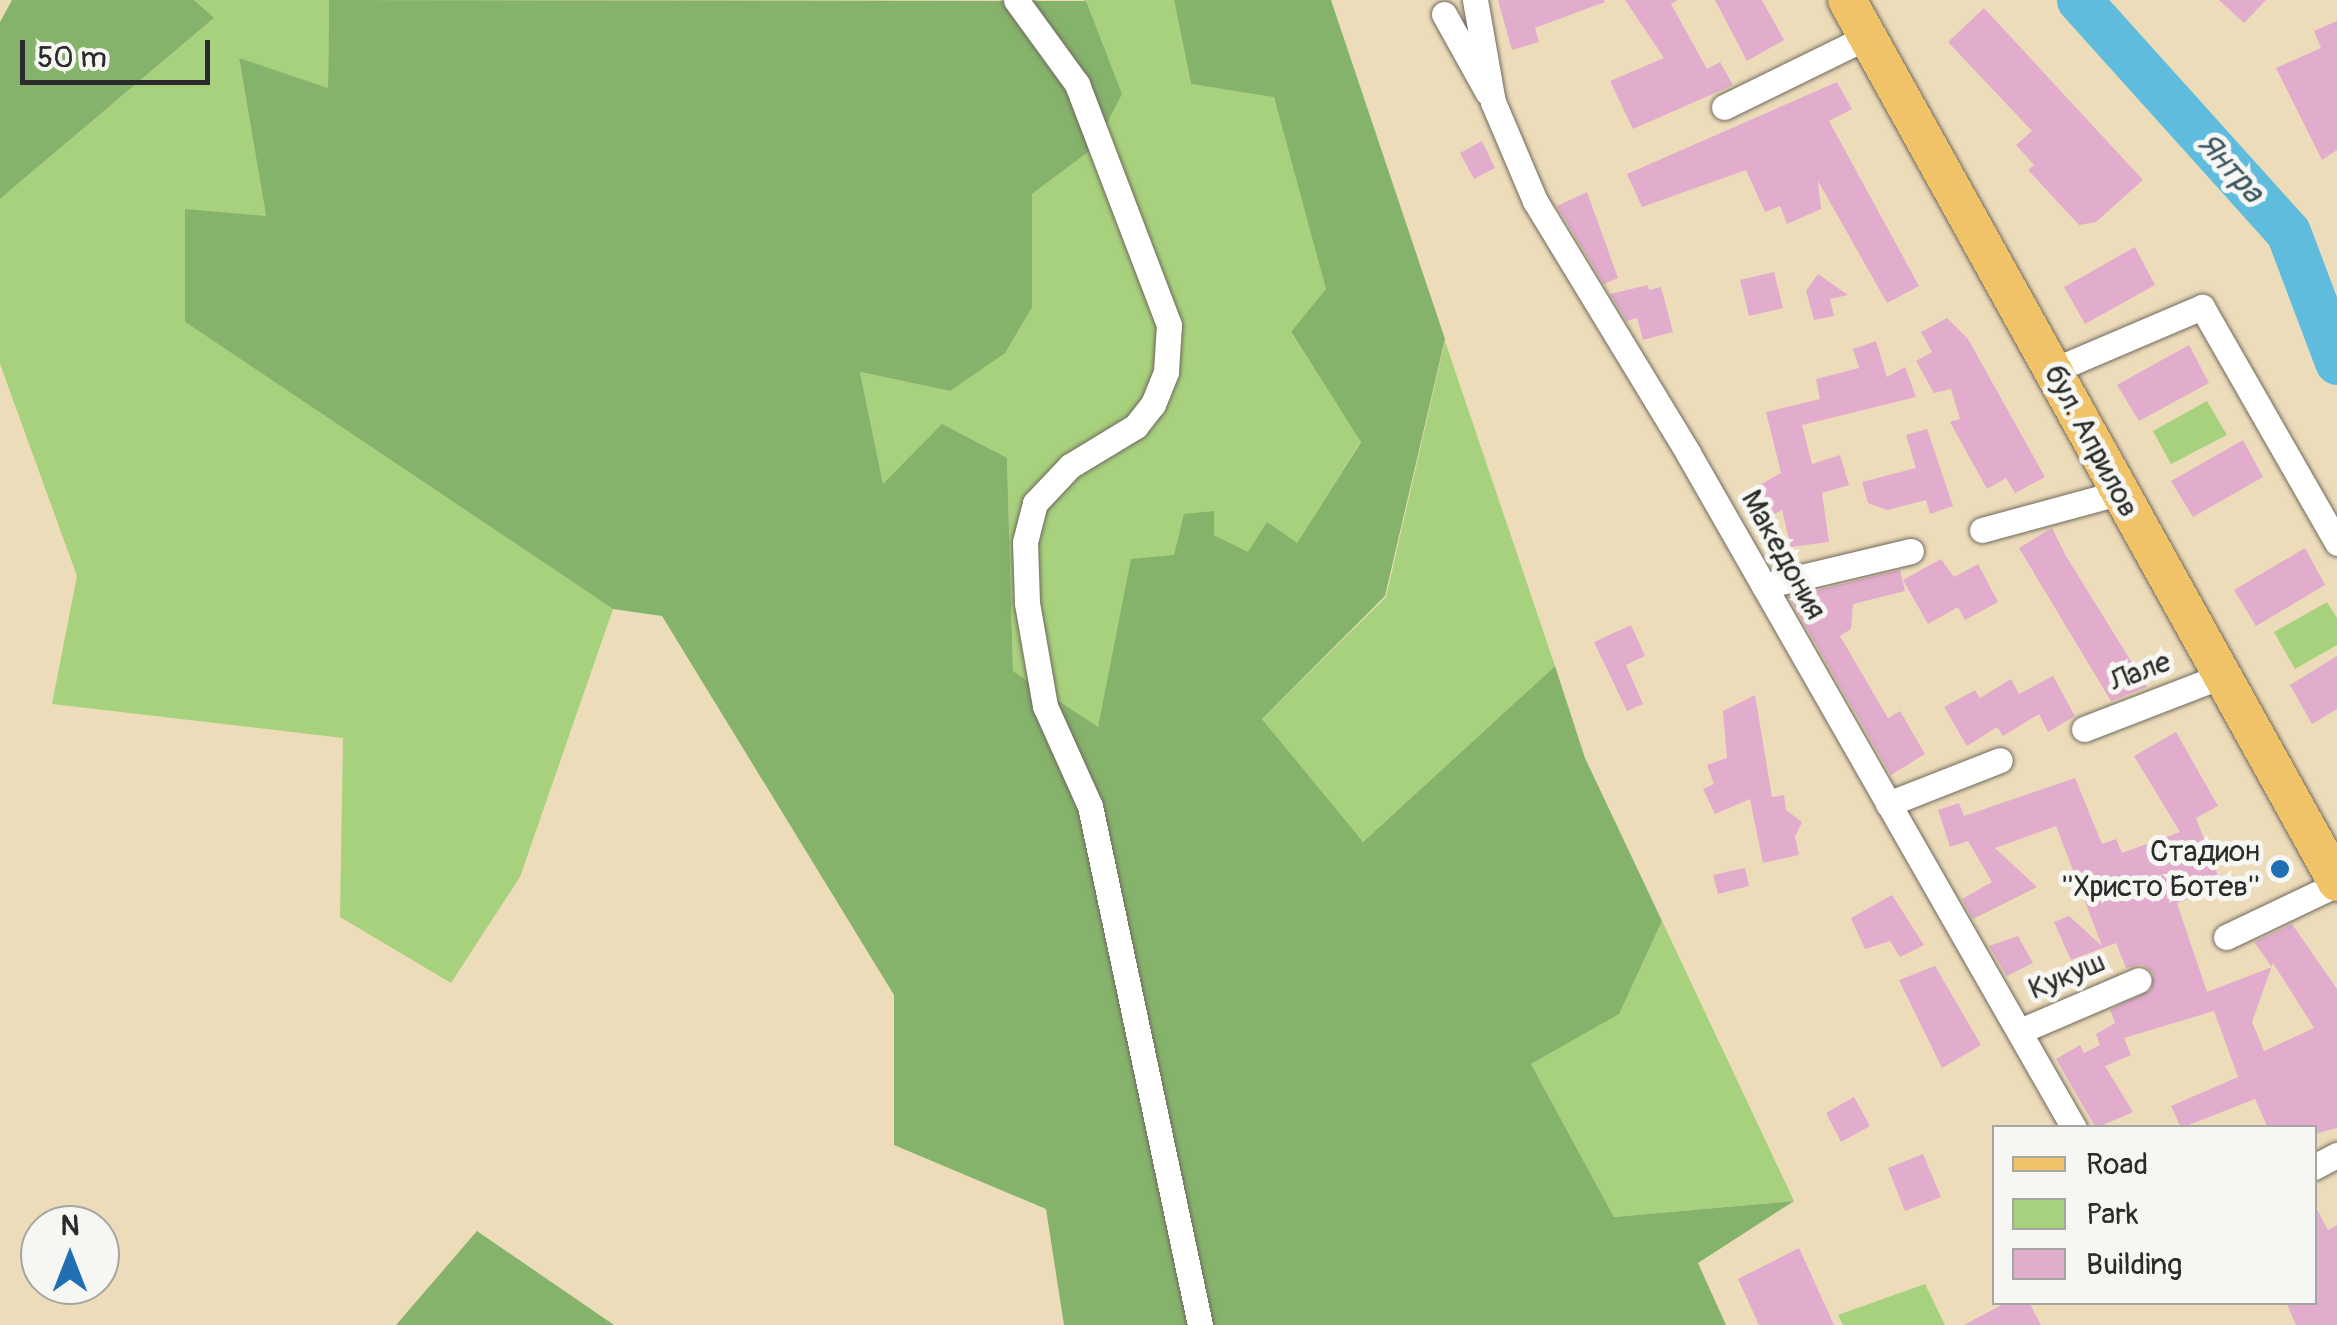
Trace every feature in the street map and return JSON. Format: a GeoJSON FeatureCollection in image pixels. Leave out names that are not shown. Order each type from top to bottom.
{"type":"FeatureCollection","features":[{"type":"Feature","properties":{"kind":"main road","name":"бул. Априлов"},"geometry":{"type":"LineString","coordinates":[[1847,0],[2337,883]]}},
{"type":"Feature","properties":{"kind":"street"},"geometry":{"type":"LineString","coordinates":[[1016,0],[1077,84],[1169,325],[1166,372],[1153,404],[1136,426],[1070,466],[1036,504],[1025,542],[1026,588],[1045,706],[1090,806],[1200,1325]]}},
{"type":"Feature","properties":{"kind":"street","name":"Македония"},"geometry":{"type":"LineString","coordinates":[[1475,0],[1493,102],[1534,200],[1764,586],[2072,1125]]}},
{"type":"Feature","properties":{"kind":"street"},"geometry":{"type":"LineString","coordinates":[[1444,14],[1493,102]]}},
{"type":"Feature","properties":{"kind":"street"},"geometry":{"type":"LineString","coordinates":[[1724,107],[1867,37]]}},
{"type":"Feature","properties":{"kind":"street"},"geometry":{"type":"LineString","coordinates":[[2054,370],[2202,307],[2337,543]]}},
{"type":"Feature","properties":{"kind":"street"},"geometry":{"type":"LineString","coordinates":[[1982,530],[2118,493]]}},
{"type":"Feature","properties":{"kind":"street"},"geometry":{"type":"LineString","coordinates":[[1764,586],[1912,551]]}},
{"type":"Feature","properties":{"kind":"street","name":"Лале"},"geometry":{"type":"LineString","coordinates":[[2084,729],[2220,676]]}},
{"type":"Feature","properties":{"kind":"street"},"geometry":{"type":"LineString","coordinates":[[1888,804],[2000,760]]}},
{"type":"Feature","properties":{"kind":"street"},"geometry":{"type":"LineString","coordinates":[[2226,937],[2337,883]]}},
{"type":"Feature","properties":{"kind":"street","name":"Кукуш"},"geometry":{"type":"LineString","coordinates":[[2020,1031],[2139,980]]}},
{"type":"Feature","properties":{"kind":"green space"},"geometry":{"type":"Polygon","coordinates":[[[12,0],[194,0],[214,18],[0,199],[0,22],[12,0]]]}},
{"type":"Feature","properties":{"kind":"green space"},"geometry":{"type":"Polygon","coordinates":[[[194,0],[329,0],[328,88],[239,59],[266,216],[185,322],[613,609],[520,877],[451,983],[340,917],[343,738],[52,704],[77,576],[0,364],[0,199],[213,19],[194,0]]]}},
{"type":"Feature","properties":{"kind":"green space"},"geometry":{"type":"Polygon","coordinates":[[[329,0],[1086,1],[1122,94],[1095,147],[1032,194],[1032,307],[1005,353],[950,391],[860,372],[883,484],[942,424],[1007,458],[1013,671],[1098,727],[1131,559],[1174,555],[1184,514],[1214,511],[1214,535],[1248,552],[1267,522],[1297,543],[1361,442],[1291,332],[1326,289],[1274,97],[1191,84],[1174,0],[1331,0],[1445,339],[1385,596],[1262,719],[1363,842],[1555,666],[1585,758],[1662,921],[1619,1014],[1531,1064],[1614,1217],[1794,1201],[1698,1263],[1726,1325],[1064,1325],[1046,1209],[894,1145],[894,995],[662,616],[613,609],[185,322],[185,209],[266,216],[239,58],[328,88],[329,0]]]}},
{"type":"Feature","properties":{"kind":"green space"},"geometry":{"type":"Polygon","coordinates":[[[1084,0],[1174,0],[1191,84],[1274,96],[1327,289],[1291,333],[1361,441],[1297,543],[1249,553],[1214,535],[1214,511],[1174,555],[1098,728],[1013,671],[1007,458],[883,485],[860,372],[950,391],[1032,307],[1032,194],[1095,147],[1121,94],[1084,0]]]}},
{"type":"Feature","properties":{"kind":"green space"},"geometry":{"type":"Polygon","coordinates":[[[1445,341],[1555,666],[1362,843],[1262,719],[1386,597],[1445,341]]]}},
{"type":"Feature","properties":{"kind":"green space"},"geometry":{"type":"Polygon","coordinates":[[[2207,401],[2227,435],[2171,464],[2153,431],[2207,401]]]}},
{"type":"Feature","properties":{"kind":"green space"},"geometry":{"type":"Polygon","coordinates":[[[2327,602],[2337,618],[2337,645],[2295,669],[2274,632],[2327,602]]]}},
{"type":"Feature","properties":{"kind":"green space"},"geometry":{"type":"Polygon","coordinates":[[[1662,921],[1794,1201],[1614,1217],[1531,1064],[1619,1013],[1662,921]]]}},
{"type":"Feature","properties":{"kind":"green space"},"geometry":{"type":"Polygon","coordinates":[[[477,1231],[614,1325],[396,1325],[477,1231]]]}},
{"type":"Feature","properties":{"kind":"green space"},"geometry":{"type":"Polygon","coordinates":[[[1925,1284],[1945,1325],[1843,1325],[1838,1315],[1925,1284]]]}},
{"type":"Feature","properties":{"kind":"building"},"geometry":{"type":"Polygon","coordinates":[[[1498,0],[1605,2],[1535,28],[1539,42],[1512,50],[1498,0]]]}},
{"type":"Feature","properties":{"kind":"building"},"geometry":{"type":"Polygon","coordinates":[[[1625,0],[1678,0],[1671,4],[1707,69],[1720,62],[1733,85],[1633,129],[1610,81],[1664,58],[1625,0]]]}},
{"type":"Feature","properties":{"kind":"building"},"geometry":{"type":"Polygon","coordinates":[[[1715,0],[1762,0],[1784,40],[1747,61],[1715,0]]]}},
{"type":"Feature","properties":{"kind":"building"},"geometry":{"type":"Polygon","coordinates":[[[2219,0],[2266,0],[2244,23],[2219,0]]]}},
{"type":"Feature","properties":{"kind":"building"},"geometry":{"type":"Polygon","coordinates":[[[1984,8],[2143,180],[2096,222],[2079,225],[2028,170],[2034,165],[2016,145],[2032,131],[1948,42],[1984,8]]]}},
{"type":"Feature","properties":{"kind":"building"},"geometry":{"type":"Polygon","coordinates":[[[2337,21],[2337,150],[2322,160],[2276,68],[2321,48],[2314,31],[2337,21]]]}},
{"type":"Feature","properties":{"kind":"building"},"geometry":{"type":"Polygon","coordinates":[[[1837,82],[1852,109],[1829,121],[1919,286],[1887,303],[1818,181],[1821,209],[1787,224],[1780,206],[1765,212],[1746,170],[1642,207],[1627,174],[1837,82]]]}},
{"type":"Feature","properties":{"kind":"building"},"geometry":{"type":"Polygon","coordinates":[[[1482,141],[1495,168],[1474,179],[1460,153],[1482,141]]]}},
{"type":"Feature","properties":{"kind":"building"},"geometry":{"type":"Polygon","coordinates":[[[1587,192],[1618,278],[1604,284],[1557,206],[1587,192]]]}},
{"type":"Feature","properties":{"kind":"building"},"geometry":{"type":"Polygon","coordinates":[[[2135,247],[2155,285],[2085,324],[2064,287],[2135,247]]]}},
{"type":"Feature","properties":{"kind":"building"},"geometry":{"type":"Polygon","coordinates":[[[1774,272],[1783,308],[1749,316],[1740,280],[1774,272]]]}},
{"type":"Feature","properties":{"kind":"building"},"geometry":{"type":"Polygon","coordinates":[[[1818,274],[1848,295],[1830,299],[1834,316],[1814,320],[1806,291],[1818,274]]]}},
{"type":"Feature","properties":{"kind":"building"},"geometry":{"type":"Polygon","coordinates":[[[1648,285],[1649,290],[1661,287],[1673,332],[1643,340],[1637,318],[1627,321],[1610,294],[1648,285]]]}},
{"type":"Feature","properties":{"kind":"building"},"geometry":{"type":"Polygon","coordinates":[[[1947,318],[1968,339],[2045,477],[2015,493],[2006,478],[1987,489],[1950,422],[1960,419],[1951,389],[1934,393],[1916,361],[1932,352],[1921,332],[1947,318]]]}},
{"type":"Feature","properties":{"kind":"building"},"geometry":{"type":"Polygon","coordinates":[[[1876,341],[1887,377],[1905,367],[1916,397],[1802,425],[1812,464],[1840,455],[1849,485],[1822,493],[1829,542],[1791,547],[1782,510],[1764,520],[1745,493],[1781,473],[1766,412],[1820,399],[1816,379],[1859,368],[1853,349],[1876,341]]]}},
{"type":"Feature","properties":{"kind":"building"},"geometry":{"type":"Polygon","coordinates":[[[2189,345],[2209,383],[2139,421],[2117,385],[2189,345]]]}},
{"type":"Feature","properties":{"kind":"building"},"geometry":{"type":"Polygon","coordinates":[[[1927,429],[1953,506],[1930,514],[1926,500],[1887,510],[1868,503],[1862,482],[1916,468],[1906,435],[1927,429]]]}},
{"type":"Feature","properties":{"kind":"building"},"geometry":{"type":"Polygon","coordinates":[[[2243,440],[2263,477],[2193,517],[2171,481],[2243,440]]]}},
{"type":"Feature","properties":{"kind":"building"},"geometry":{"type":"Polygon","coordinates":[[[2052,528],[2147,687],[2111,701],[2019,548],[2052,528]]]}},
{"type":"Feature","properties":{"kind":"building"},"geometry":{"type":"Polygon","coordinates":[[[2305,548],[2325,585],[2256,626],[2234,590],[2305,548]]]}},
{"type":"Feature","properties":{"kind":"building"},"geometry":{"type":"Polygon","coordinates":[[[1941,559],[1954,577],[1978,564],[1998,602],[1965,620],[1958,607],[1928,624],[1903,580],[1941,559]]]}},
{"type":"Feature","properties":{"kind":"building"},"geometry":{"type":"Polygon","coordinates":[[[1900,570],[1905,591],[1853,604],[1851,629],[1840,636],[1888,718],[1900,711],[1925,754],[1891,775],[1789,597],[1900,570]]]}},
{"type":"Feature","properties":{"kind":"building"},"geometry":{"type":"Polygon","coordinates":[[[1631,625],[1645,656],[1626,665],[1643,704],[1627,711],[1594,642],[1631,625]]]}},
{"type":"Feature","properties":{"kind":"building"},"geometry":{"type":"Polygon","coordinates":[[[2337,656],[2337,709],[2312,724],[2290,685],[2337,656]]]}},
{"type":"Feature","properties":{"kind":"building"},"geometry":{"type":"Polygon","coordinates":[[[2053,676],[2075,716],[2048,732],[2039,714],[2003,736],[1997,727],[1967,746],[1944,707],[1975,690],[1980,698],[2011,679],[2019,694],[2053,676]]]}},
{"type":"Feature","properties":{"kind":"building"},"geometry":{"type":"Polygon","coordinates":[[[1755,695],[1772,797],[1784,795],[1786,810],[1802,822],[1795,837],[1799,855],[1763,863],[1750,799],[1715,814],[1703,789],[1714,784],[1707,765],[1727,758],[1723,711],[1755,695]]]}},
{"type":"Feature","properties":{"kind":"building"},"geometry":{"type":"Polygon","coordinates":[[[2176,732],[2218,806],[2196,818],[2218,876],[2208,880],[2212,891],[2177,903],[2207,992],[2272,967],[2254,942],[2292,924],[2337,989],[2337,1128],[2317,1133],[2317,1125],[2267,1125],[2255,1099],[2180,1125],[2171,1106],[2238,1077],[2214,1011],[2124,1038],[2131,1055],[2105,1066],[2133,1112],[2094,1125],[2056,1059],[2080,1045],[2084,1053],[2100,1045],[2096,1034],[2115,1023],[2110,1010],[2151,990],[2153,973],[2142,964],[2126,968],[2116,943],[2071,960],[2054,922],[2069,916],[2102,946],[2056,826],[1995,848],[2037,887],[1973,919],[1962,899],[1992,882],[1968,841],[1950,847],[1938,810],[1959,803],[1964,816],[2075,778],[2102,844],[2116,839],[2122,853],[2180,832],[2134,756],[2176,732]],[[2273,963],[2252,1022],[2264,1051],[2314,1028],[2273,963]]]}},
{"type":"Feature","properties":{"kind":"building"},"geometry":{"type":"Polygon","coordinates":[[[1745,868],[1749,886],[1718,894],[1713,875],[1745,868]]]}},
{"type":"Feature","properties":{"kind":"building"},"geometry":{"type":"Polygon","coordinates":[[[1892,895],[1924,945],[1900,957],[1890,941],[1865,949],[1851,918],[1892,895]]]}},
{"type":"Feature","properties":{"kind":"building"},"geometry":{"type":"Polygon","coordinates":[[[2018,936],[2033,963],[2007,976],[1989,946],[2018,936]]]}},
{"type":"Feature","properties":{"kind":"building"},"geometry":{"type":"Polygon","coordinates":[[[1935,966],[1981,1045],[1942,1068],[1899,980],[1935,966]]]}},
{"type":"Feature","properties":{"kind":"building"},"geometry":{"type":"Polygon","coordinates":[[[1854,1097],[1870,1126],[1841,1142],[1826,1113],[1854,1097]]]}},
{"type":"Feature","properties":{"kind":"building"},"geometry":{"type":"Polygon","coordinates":[[[1923,1154],[1941,1197],[1905,1211],[1888,1168],[1923,1154]]]}},
{"type":"Feature","properties":{"kind":"building"},"geometry":{"type":"Polygon","coordinates":[[[2317,1210],[2328,1230],[2337,1225],[2337,1325],[2296,1325],[2287,1305],[2317,1305],[2317,1210]]]}},
{"type":"Feature","properties":{"kind":"building"},"geometry":{"type":"Polygon","coordinates":[[[1799,1248],[1834,1325],[1759,1325],[1738,1279],[1799,1248]]]}},
{"type":"Feature","properties":{"kind":"building"},"geometry":{"type":"Polygon","coordinates":[[[2001,1305],[2031,1305],[2041,1325],[1964,1325],[2001,1305]]]}},
{"type":"Feature","properties":{"kind":"waterway","name":"Янтра"},"geometry":{"type":"LineString","coordinates":[[2079,0],[2288,232],[2337,362]]}},
{"type":"Feature","properties":{"kind":"place","name":"Стадион ''Христо Ботев''"},"geometry":{"type":"Point","coordinates":[2280,869]}}]}
